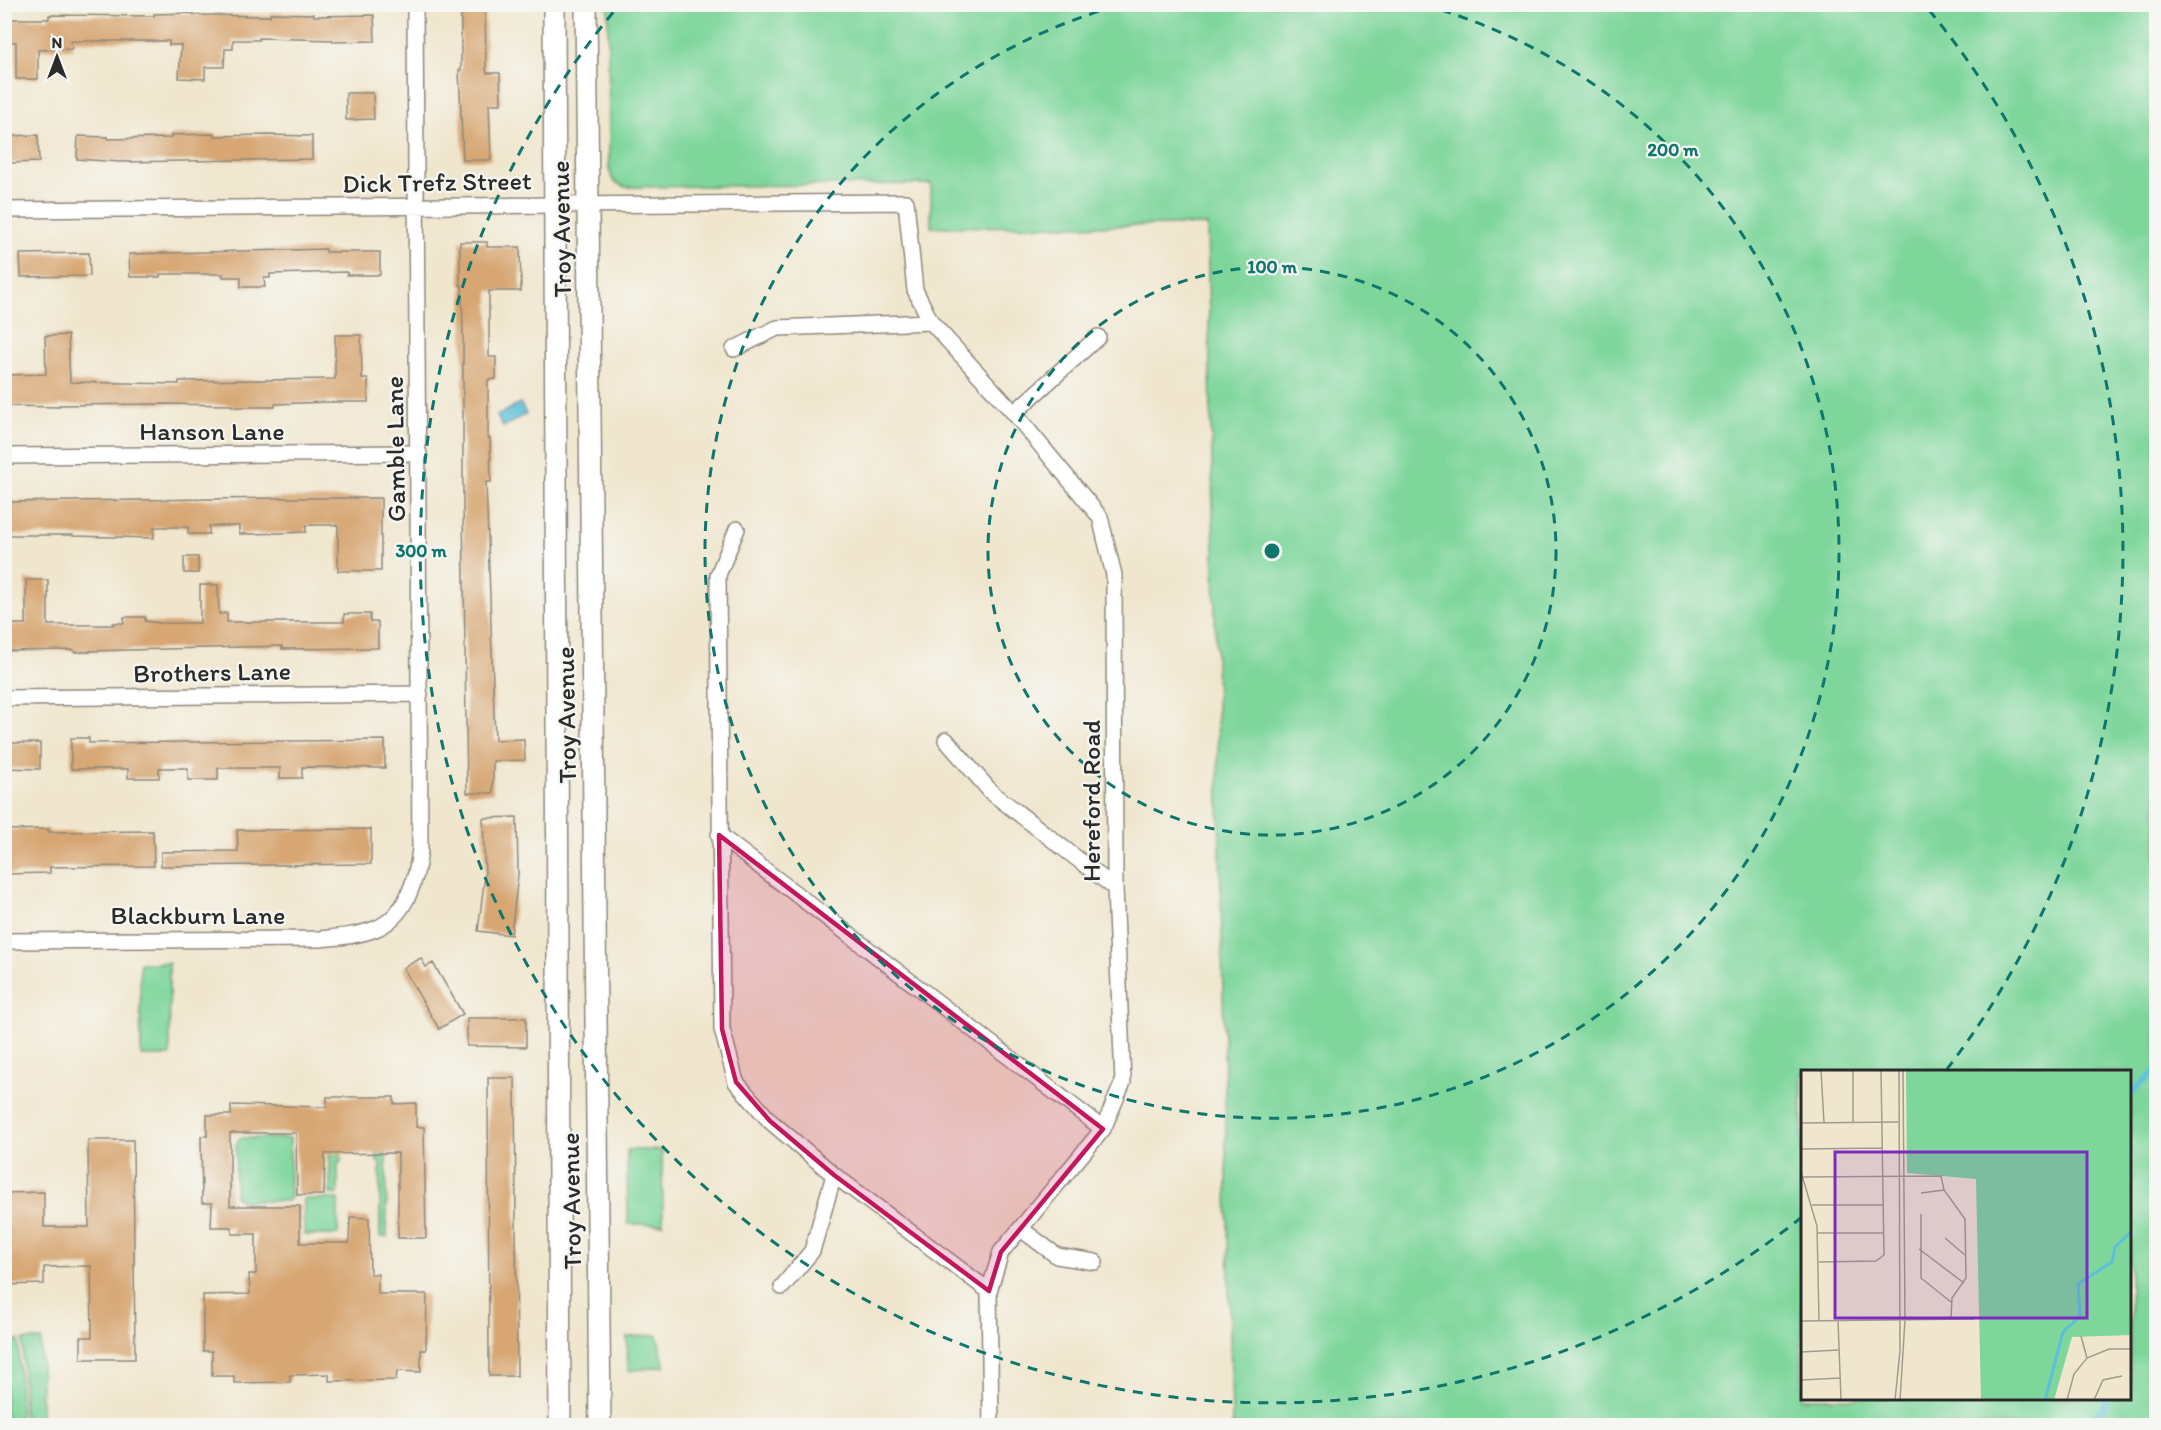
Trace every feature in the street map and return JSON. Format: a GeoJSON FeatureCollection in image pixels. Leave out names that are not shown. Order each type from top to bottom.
{"type":"FeatureCollection","features":[{"type":"Feature","properties":{"kind":"main road","name":"Troy Avenue"},"geometry":{"type":"LineString","coordinates":[[554,4],[560,1425]]}},
{"type":"Feature","properties":{"kind":"main road","name":"Troy Avenue"},"geometry":{"type":"LineString","coordinates":[[586,4],[600,1425]]}},
{"type":"Feature","properties":{"kind":"street","name":"Gamble Lane"},"geometry":{"type":"LineString","coordinates":[[389,920],[408,896],[414,884],[419,863],[419,453],[415,4]]}},
{"type":"Feature","properties":{"kind":"street","name":"Dick Trefz Street"},"geometry":{"type":"LineString","coordinates":[[4,210],[906,202]]}},
{"type":"Feature","properties":{"kind":"street","name":"Hereford Road"},"geometry":{"type":"LineString","coordinates":[[906,202],[915,290],[931,322],[1014,413],[1100,517],[1114,575],[1115,888],[1123,1082],[1103,1129],[1001,1251],[989,1292],[991,1425]]}},
{"type":"Feature","properties":{"kind":"street"},"geometry":{"type":"LineString","coordinates":[[734,349],[777,328],[931,322]]}},
{"type":"Feature","properties":{"kind":"street"},"geometry":{"type":"LineString","coordinates":[[1014,413],[1098,337]]}},
{"type":"Feature","properties":{"kind":"street","name":"Hanson Lane"},"geometry":{"type":"LineString","coordinates":[[4,456],[419,453]]}},
{"type":"Feature","properties":{"kind":"street"},"geometry":{"type":"LineString","coordinates":[[737,529],[718,575],[722,1029],[736,1082],[771,1122],[834,1175],[989,1292]]}},
{"type":"Feature","properties":{"kind":"street","name":"Brothers Lane"},"geometry":{"type":"LineString","coordinates":[[4,698],[420,694]]}},
{"type":"Feature","properties":{"kind":"street"},"geometry":{"type":"LineString","coordinates":[[946,740],[991,792],[1115,888]]}},
{"type":"Feature","properties":{"kind":"street"},"geometry":{"type":"LineString","coordinates":[[719,835],[1103,1129]]}},
{"type":"Feature","properties":{"kind":"street","name":"Blackburn Lane"},"geometry":{"type":"LineString","coordinates":[[4,941],[319,939],[353,936],[378,928],[389,920]]}},
{"type":"Feature","properties":{"kind":"street"},"geometry":{"type":"LineString","coordinates":[[782,1287],[812,1251],[834,1175]]}},
{"type":"Feature","properties":{"kind":"street"},"geometry":{"type":"LineString","coordinates":[[1021,1229],[1057,1256],[1095,1262]]}},
{"type":"Feature","properties":{"kind":"highlighted area"},"geometry":{"type":"Polygon","coordinates":[[[719,835],[1103,1129],[1001,1252],[989,1291],[834,1175],[770,1121],[736,1082],[722,1029],[719,835]]]}},
{"type":"Feature","properties":{"kind":"green space"},"geometry":{"type":"Polygon","coordinates":[[[608,5],[2156,5],[2156,1425],[1232,1425],[1207,225],[931,227],[931,184],[625,187],[613,181],[609,169],[608,5]]]}},
{"type":"Feature","properties":{"kind":"green space"},"geometry":{"type":"Polygon","coordinates":[[[140,963],[169,963],[170,1056],[141,1056],[140,963]]]}},
{"type":"Feature","properties":{"kind":"green space"},"geometry":{"type":"Polygon","coordinates":[[[386,1135],[387,1237],[380,1237],[380,1163],[377,1162],[377,1137],[341,1137],[338,1194],[330,1194],[329,1136],[386,1135]]]}},
{"type":"Feature","properties":{"kind":"green space"},"geometry":{"type":"Polygon","coordinates":[[[240,1138],[290,1138],[290,1198],[287,1201],[241,1201],[235,1196],[236,1144],[240,1138]]]}},
{"type":"Feature","properties":{"kind":"green space"},"geometry":{"type":"Polygon","coordinates":[[[627,1150],[662,1150],[663,1224],[628,1224],[627,1150]]]}},
{"type":"Feature","properties":{"kind":"green space"},"geometry":{"type":"Polygon","coordinates":[[[304,1199],[338,1199],[338,1235],[304,1235],[304,1199]]]}},
{"type":"Feature","properties":{"kind":"green space"},"geometry":{"type":"Polygon","coordinates":[[[657,1335],[665,1366],[628,1371],[627,1337],[657,1335]]]}},
{"type":"Feature","properties":{"kind":"green space"},"geometry":{"type":"Polygon","coordinates":[[[5,1340],[19,1340],[20,1420],[5,1420],[5,1340]]]}},
{"type":"Feature","properties":{"kind":"green space"},"geometry":{"type":"Polygon","coordinates":[[[23,1340],[41,1340],[41,1420],[23,1420],[23,1340]]]}},
{"type":"Feature","properties":{"kind":"water"},"geometry":{"type":"Polygon","coordinates":[[[520,403],[526,414],[503,427],[497,416],[520,403]]]}},
{"type":"Feature","properties":{"kind":"building"},"geometry":{"type":"Polygon","coordinates":[[[461,4],[485,4],[486,69],[487,73],[500,73],[501,104],[489,104],[491,160],[463,160],[459,70],[461,70],[461,4]]]}},
{"type":"Feature","properties":{"kind":"building"},"geometry":{"type":"Polygon","coordinates":[[[194,13],[194,15],[270,16],[270,13],[314,14],[314,16],[374,15],[375,41],[333,42],[333,40],[259,38],[259,40],[233,40],[233,49],[225,49],[224,67],[205,67],[205,79],[179,78],[181,45],[169,45],[169,41],[71,41],[72,49],[38,50],[38,79],[16,79],[16,42],[4,42],[4,19],[49,19],[49,15],[154,16],[154,14],[194,13]]]}},
{"type":"Feature","properties":{"kind":"building"},"geometry":{"type":"Polygon","coordinates":[[[346,93],[373,93],[374,119],[346,120],[346,93]]]}},
{"type":"Feature","properties":{"kind":"building"},"geometry":{"type":"Polygon","coordinates":[[[215,134],[215,136],[312,136],[312,159],[120,162],[77,159],[78,136],[108,137],[108,139],[171,138],[171,135],[215,134]]]}},
{"type":"Feature","properties":{"kind":"building"},"geometry":{"type":"Polygon","coordinates":[[[38,135],[39,162],[10,163],[9,136],[38,135]]]}},
{"type":"Feature","properties":{"kind":"building"},"geometry":{"type":"Polygon","coordinates":[[[460,242],[487,242],[487,247],[520,247],[521,291],[489,291],[489,357],[496,357],[496,379],[488,380],[491,482],[486,482],[495,740],[524,739],[525,760],[493,761],[493,793],[467,793],[460,242]]]}},
{"type":"Feature","properties":{"kind":"building"},"geometry":{"type":"Polygon","coordinates":[[[326,249],[326,252],[380,252],[380,275],[347,275],[347,272],[270,274],[270,278],[264,278],[265,287],[241,287],[241,277],[223,277],[223,274],[160,274],[160,277],[130,277],[129,254],[326,249]]]}},
{"type":"Feature","properties":{"kind":"building"},"geometry":{"type":"Polygon","coordinates":[[[89,253],[90,276],[21,277],[20,254],[89,253]]]}},
{"type":"Feature","properties":{"kind":"building"},"geometry":{"type":"Polygon","coordinates":[[[68,335],[70,382],[179,384],[179,381],[335,379],[335,335],[361,335],[362,379],[368,379],[368,402],[275,404],[275,407],[161,404],[4,406],[4,375],[46,374],[45,336],[68,335]]]}},
{"type":"Feature","properties":{"kind":"building"},"geometry":{"type":"Polygon","coordinates":[[[381,498],[381,571],[338,571],[338,525],[306,525],[306,532],[254,534],[239,534],[239,526],[209,526],[209,534],[188,534],[188,527],[154,527],[154,538],[4,535],[4,502],[381,498]]]}},
{"type":"Feature","properties":{"kind":"building"},"geometry":{"type":"Polygon","coordinates":[[[184,557],[198,557],[198,573],[184,573],[184,557]]]}},
{"type":"Feature","properties":{"kind":"building"},"geometry":{"type":"Polygon","coordinates":[[[26,580],[48,580],[48,625],[113,625],[113,623],[124,623],[124,617],[145,617],[145,621],[159,623],[200,623],[200,585],[218,585],[219,614],[227,613],[227,622],[344,622],[344,614],[370,614],[370,622],[378,622],[378,648],[282,649],[282,646],[90,652],[74,652],[74,650],[4,651],[4,624],[26,624],[26,580]]]}},
{"type":"Feature","properties":{"kind":"building"},"geometry":{"type":"Polygon","coordinates":[[[71,738],[89,738],[89,743],[385,740],[385,768],[302,767],[302,778],[280,778],[280,768],[218,768],[218,780],[188,780],[188,768],[159,768],[159,778],[128,778],[128,769],[71,769],[71,738]]]}},
{"type":"Feature","properties":{"kind":"building"},"geometry":{"type":"Polygon","coordinates":[[[4,743],[40,743],[40,769],[4,768],[4,743]]]}},
{"type":"Feature","properties":{"kind":"building"},"geometry":{"type":"Polygon","coordinates":[[[517,817],[518,875],[511,935],[478,931],[485,875],[483,818],[517,817]]]}},
{"type":"Feature","properties":{"kind":"building"},"geometry":{"type":"Polygon","coordinates":[[[49,829],[49,832],[153,831],[154,866],[50,867],[50,873],[4,874],[4,830],[49,829]]]}},
{"type":"Feature","properties":{"kind":"building"},"geometry":{"type":"Polygon","coordinates":[[[371,829],[371,864],[161,866],[161,852],[238,851],[237,830],[371,829]]]}},
{"type":"Feature","properties":{"kind":"building"},"geometry":{"type":"Polygon","coordinates":[[[421,958],[426,967],[433,963],[463,1014],[439,1029],[403,968],[421,958]]]}},
{"type":"Feature","properties":{"kind":"building"},"geometry":{"type":"Polygon","coordinates":[[[467,1018],[526,1018],[526,1047],[467,1046],[467,1018]]]}},
{"type":"Feature","properties":{"kind":"building"},"geometry":{"type":"Polygon","coordinates":[[[488,1078],[515,1078],[517,1376],[489,1376],[488,1078]]]}},
{"type":"Feature","properties":{"kind":"building"},"geometry":{"type":"Polygon","coordinates":[[[327,1097],[394,1097],[394,1104],[416,1103],[416,1127],[424,1127],[426,1238],[398,1238],[398,1153],[325,1154],[324,1195],[297,1195],[296,1133],[230,1133],[230,1206],[300,1206],[300,1243],[349,1243],[350,1217],[369,1218],[370,1274],[378,1274],[378,1294],[427,1294],[426,1350],[421,1350],[421,1372],[397,1371],[396,1380],[329,1381],[329,1374],[290,1375],[290,1382],[234,1383],[234,1376],[212,1376],[212,1351],[203,1351],[203,1295],[250,1294],[249,1274],[256,1274],[256,1234],[232,1234],[232,1227],[211,1227],[212,1203],[202,1203],[201,1136],[207,1136],[207,1115],[231,1115],[231,1105],[327,1107],[327,1097]]]}},
{"type":"Feature","properties":{"kind":"building"},"geometry":{"type":"Polygon","coordinates":[[[88,1140],[133,1140],[135,1359],[81,1359],[81,1337],[92,1337],[91,1266],[44,1267],[44,1284],[4,1285],[4,1193],[44,1192],[44,1227],[89,1227],[88,1140]]]}},
{"type":"Feature","properties":{"kind":"waterway"},"geometry":{"type":"LineString","coordinates":[[2131,1093],[2156,1071]]}},
{"type":"Feature","properties":{"kind":"waterway"},"geometry":{"type":"LineString","coordinates":[[2085,1426],[2105,1406],[2105,1400]]}}]}
